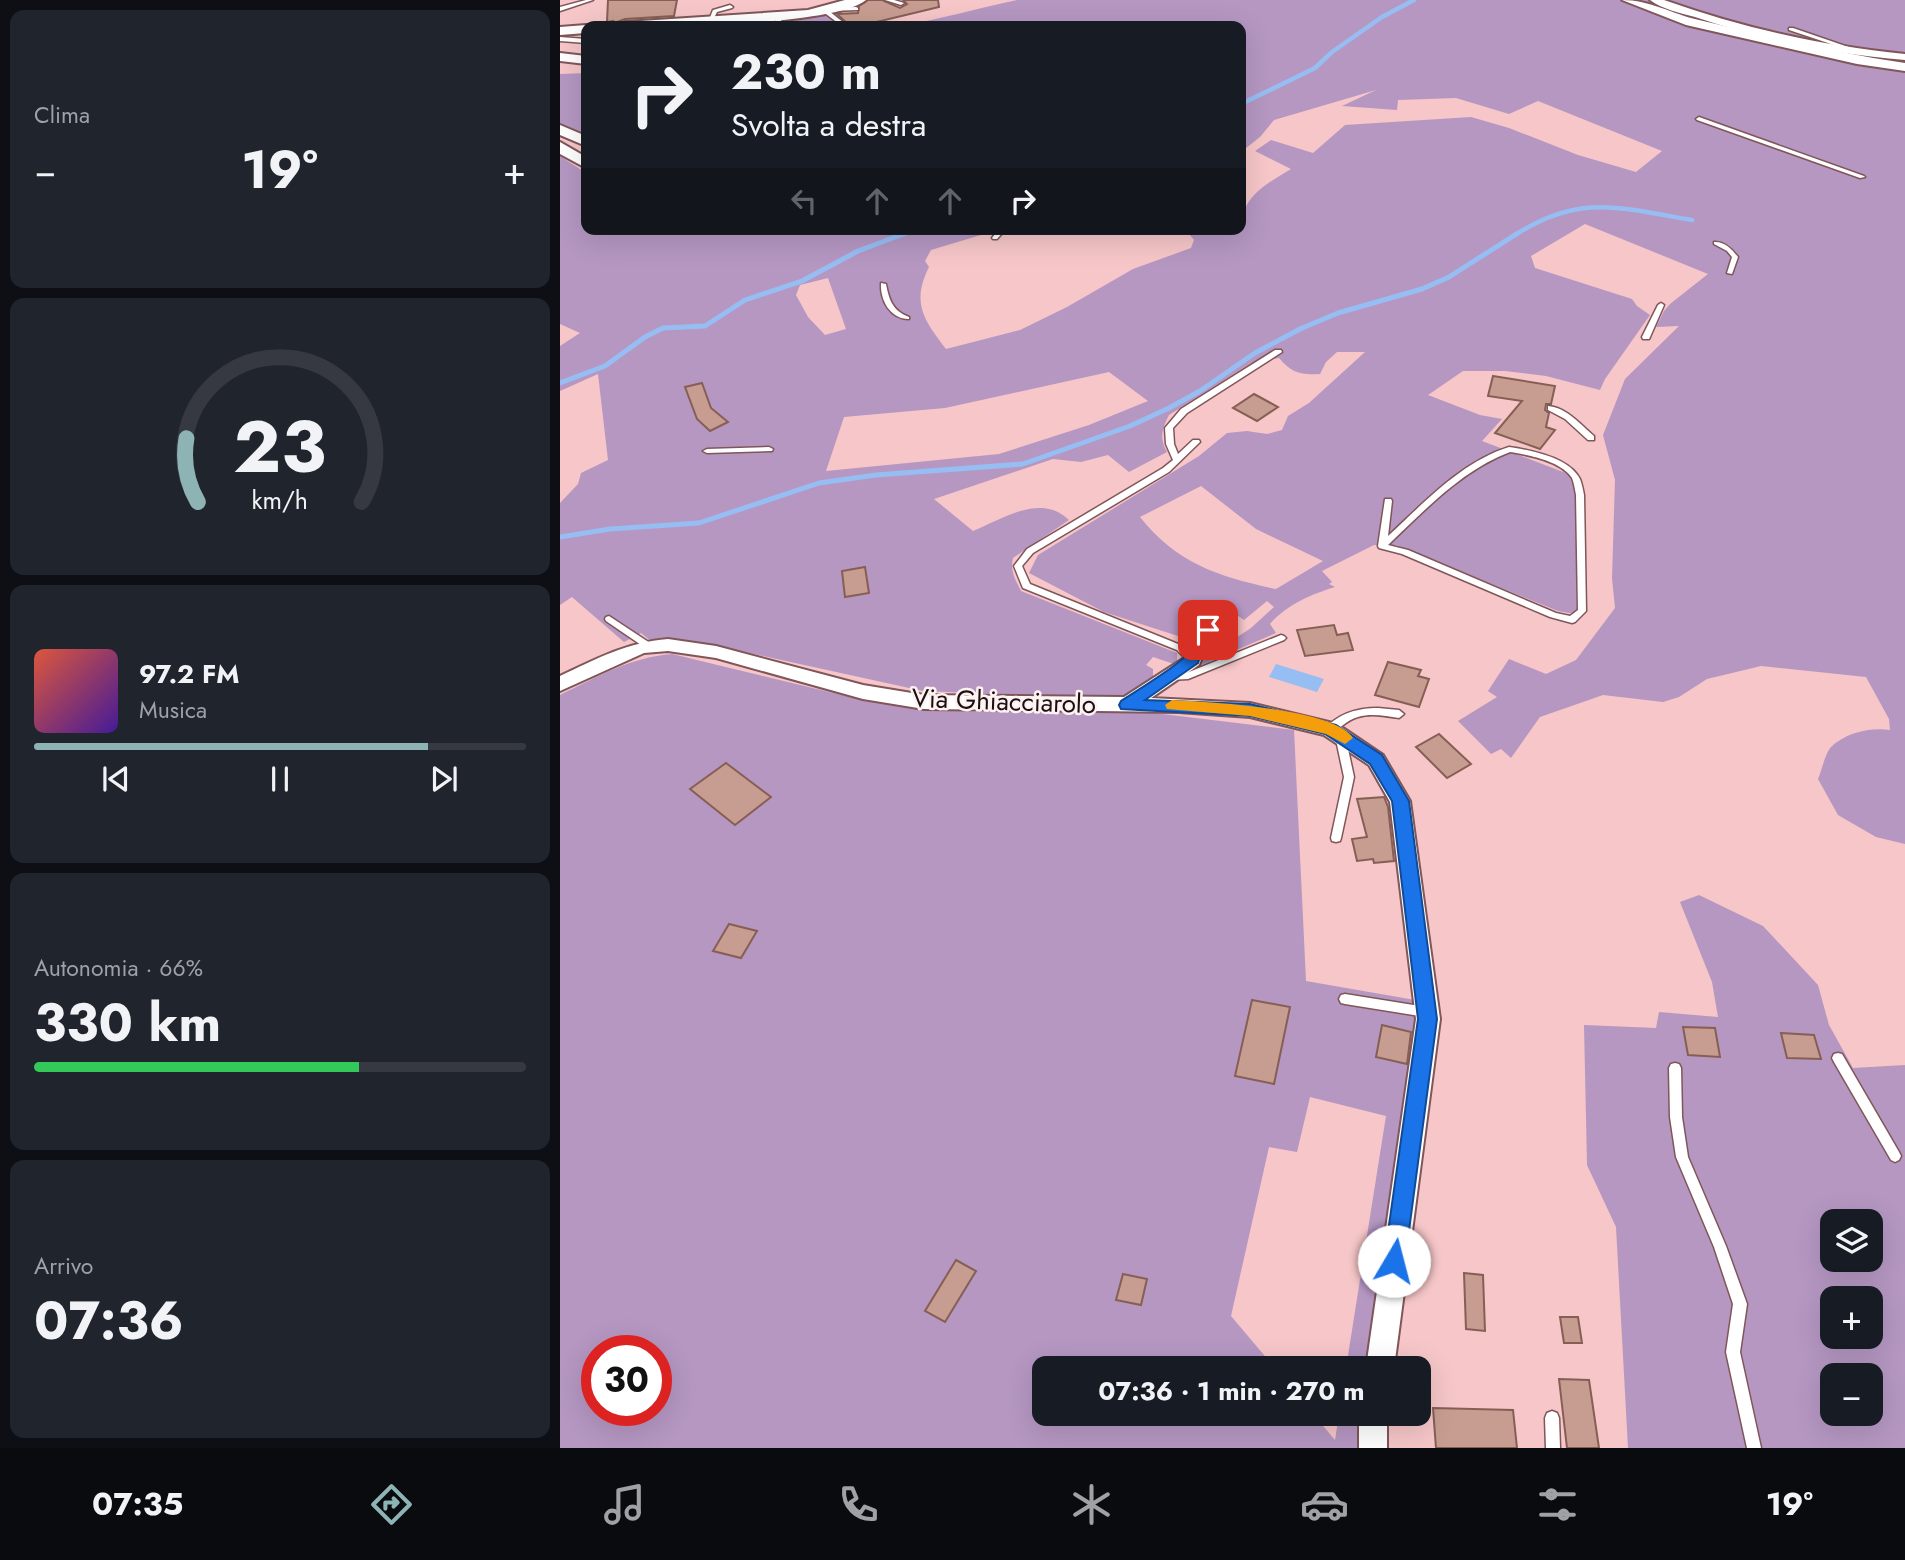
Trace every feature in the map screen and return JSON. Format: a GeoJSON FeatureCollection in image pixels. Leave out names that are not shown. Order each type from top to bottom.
{"type":"FeatureCollection","features":[{"type":"Feature","properties":{"kind":"street"},"geometry":{"type":"LineString","coordinates":[[1628,0],[1690,22],[1846,58],[1905,67]]}},
{"type":"Feature","properties":{"kind":"street"},"geometry":{"type":"LineString","coordinates":[[1655,0],[1723,24],[1854,50],[1905,57]]}},
{"type":"Feature","properties":{"kind":"street"},"geometry":{"type":"LineString","coordinates":[[710,21],[779,16],[858,5]]}},
{"type":"Feature","properties":{"kind":"street"},"geometry":{"type":"LineString","coordinates":[[560,31],[581,29]]}},
{"type":"Feature","properties":{"kind":"street"},"geometry":{"type":"LineString","coordinates":[[560,57],[581,59]]}},
{"type":"Feature","properties":{"kind":"street"},"geometry":{"type":"LineString","coordinates":[[560,72],[581,70]]}},
{"type":"Feature","properties":{"kind":"street"},"geometry":{"type":"LineString","coordinates":[[560,129],[581,140]]}},
{"type":"Feature","properties":{"kind":"street"},"geometry":{"type":"LineString","coordinates":[[560,147],[581,160]]}},
{"type":"Feature","properties":{"kind":"street","name":"Via Ghiacciarolo"},"geometry":{"type":"LineString","coordinates":[[560,684],[615,657],[668,645],[716,652],[863,692],[924,702],[1250,710],[1335,732],[1376,760],[1400,801],[1427,1012],[1382,1356]]}},
{"type":"Feature","properties":{"kind":"street"},"geometry":{"type":"LineString","coordinates":[[1127,705],[1192,660]]}},
{"type":"Feature","properties":{"kind":"street"},"geometry":{"type":"LineString","coordinates":[[1373,1426],[1373,1448]]}},
{"type":"Feature","properties":{"kind":"lane"},"geometry":{"type":"LineString","coordinates":[[560,9],[591,0]]}},
{"type":"Feature","properties":{"kind":"lane"},"geometry":{"type":"LineString","coordinates":[[887,0],[901,3]]}},
{"type":"Feature","properties":{"kind":"lane"},"geometry":{"type":"LineString","coordinates":[[710,21],[715,11],[730,7]]}},
{"type":"Feature","properties":{"kind":"lane"},"geometry":{"type":"LineString","coordinates":[[825,10],[838,21]]}},
{"type":"Feature","properties":{"kind":"lane"},"geometry":{"type":"LineString","coordinates":[[778,21],[779,16]]}},
{"type":"Feature","properties":{"kind":"lane"},"geometry":{"type":"LineString","coordinates":[[1791,29],[1854,50]]}},
{"type":"Feature","properties":{"kind":"lane"},"geometry":{"type":"LineString","coordinates":[[560,39],[581,41]]}},
{"type":"Feature","properties":{"kind":"lane"},"geometry":{"type":"LineString","coordinates":[[1699,119],[1862,177]]}},
{"type":"Feature","properties":{"kind":"lane"},"geometry":{"type":"LineString","coordinates":[[995,238],[998,235]]}},
{"type":"Feature","properties":{"kind":"lane"},"geometry":{"type":"LineString","coordinates":[[1716,243],[1730,250],[1735,257],[1730,273]]}},
{"type":"Feature","properties":{"kind":"lane"},"geometry":{"type":"LineString","coordinates":[[883,284],[886,302],[897,315],[907,318]]}},
{"type":"Feature","properties":{"kind":"lane"},"geometry":{"type":"LineString","coordinates":[[1646,337],[1661,305]]}},
{"type":"Feature","properties":{"kind":"lane"},"geometry":{"type":"LineString","coordinates":[[1177,460],[1170,444],[1170,428],[1184,411],[1278,352]]}},
{"type":"Feature","properties":{"kind":"lane"},"geometry":{"type":"LineString","coordinates":[[1551,408],[1568,417],[1591,438]]}},
{"type":"Feature","properties":{"kind":"lane"},"geometry":{"type":"LineString","coordinates":[[1196,442],[1166,470],[1030,551],[1018,566],[1026,586],[1180,648],[1192,660],[1196,646],[1208,630]]}},
{"type":"Feature","properties":{"kind":"lane"},"geometry":{"type":"LineString","coordinates":[[707,451],[769,449]]}},
{"type":"Feature","properties":{"kind":"lane"},"geometry":{"type":"LineString","coordinates":[[1509,449],[1531,452],[1571,471],[1576,479],[1580,495],[1582,611],[1573,620],[1553,615],[1405,552],[1382,546],[1437,496],[1492,453],[1509,449]]}},
{"type":"Feature","properties":{"kind":"lane"},"geometry":{"type":"LineString","coordinates":[[1382,546],[1388,501]]}},
{"type":"Feature","properties":{"kind":"lane"},"geometry":{"type":"LineString","coordinates":[[609,619],[650,647]]}},
{"type":"Feature","properties":{"kind":"lane"},"geometry":{"type":"LineString","coordinates":[[1168,677],[1185,677],[1281,638]]}},
{"type":"Feature","properties":{"kind":"lane"},"geometry":{"type":"LineString","coordinates":[[1336,838],[1349,777],[1335,732],[1346,715],[1361,710],[1399,714]]}},
{"type":"Feature","properties":{"kind":"lane"},"geometry":{"type":"LineString","coordinates":[[1345,999],[1427,1012]]}},
{"type":"Feature","properties":{"kind":"lane"},"geometry":{"type":"LineString","coordinates":[[1838,1058],[1895,1156]]}},
{"type":"Feature","properties":{"kind":"lane"},"geometry":{"type":"LineString","coordinates":[[1675,1068],[1676,1117],[1682,1157],[1720,1246],[1740,1304],[1733,1352],[1754,1448]]}},
{"type":"Feature","properties":{"kind":"lane"},"geometry":{"type":"LineString","coordinates":[[1552,1418],[1553,1448]]}},
{"type":"Feature","properties":{"kind":"shaded area"},"geometry":{"type":"Polygon","coordinates":[[[1017,0],[1619,0],[1672,20],[1726,34],[1834,59],[1905,70],[1905,844],[1876,837],[1838,815],[1818,779],[1829,750],[1837,742],[1859,732],[1890,730],[1889,719],[1866,677],[1761,666],[1707,679],[1679,697],[1663,702],[1603,695],[1540,717],[1511,758],[1501,749],[1491,754],[1458,721],[1497,697],[1488,691],[1509,659],[1546,674],[1576,660],[1615,608],[1612,578],[1615,480],[1603,435],[1625,379],[1679,326],[1656,327],[1664,311],[1708,274],[1585,224],[1531,256],[1535,268],[1632,299],[1650,315],[1600,390],[1546,376],[1505,371],[1463,371],[1428,395],[1480,415],[1502,419],[1482,441],[1571,475],[1576,494],[1577,612],[1558,611],[1396,545],[1374,545],[1322,571],[1332,582],[1329,584],[1335,587],[1284,611],[1270,624],[1276,633],[1185,672],[1212,633],[1225,645],[1251,628],[1274,607],[1267,601],[1244,620],[1225,607],[1181,637],[1104,612],[1029,573],[1038,555],[1199,456],[1227,433],[1247,431],[1267,434],[1282,430],[1288,416],[1309,403],[1365,352],[1337,352],[1326,362],[1320,374],[1297,372],[1279,358],[1251,363],[1169,415],[1162,434],[1167,452],[1129,472],[1108,455],[1081,462],[1053,459],[934,499],[973,531],[1022,510],[1034,508],[1047,508],[1069,520],[1013,558],[1014,575],[1021,591],[1177,653],[1177,665],[1153,657],[1146,665],[1153,669],[1153,680],[1122,699],[923,691],[699,642],[672,639],[652,642],[641,633],[624,642],[572,597],[560,605],[560,503],[578,484],[581,473],[608,460],[598,374],[560,391],[560,346],[580,333],[560,324],[560,156],[581,170],[581,235],[981,235],[931,250],[925,261],[929,267],[921,291],[923,311],[946,349],[1020,330],[1133,269],[1191,248],[1194,240],[1190,235],[1246,235],[1246,206],[1250,200],[1264,186],[1291,169],[1255,151],[1271,140],[1313,153],[1345,125],[1471,117],[1509,128],[1578,155],[1636,172],[1662,151],[1538,101],[1509,114],[1456,98],[1398,100],[1397,110],[1342,106],[1376,90],[1274,120],[1260,137],[1246,148],[1246,21],[926,21],[1017,0]],[[828,278],[800,285],[796,295],[808,317],[825,335],[846,329],[828,278]],[[1109,372],[945,408],[844,417],[826,471],[999,454],[1089,425],[1148,401],[1109,372]],[[1201,486],[1140,517],[1154,533],[1185,557],[1218,573],[1276,589],[1323,561],[1256,529],[1201,486]]]}},
{"type":"Feature","properties":{"kind":"shaded area"},"geometry":{"type":"Polygon","coordinates":[[[1635,0],[1905,0],[1905,64],[1698,22],[1635,0]]]}},
{"type":"Feature","properties":{"kind":"shaded area"},"geometry":{"type":"Polygon","coordinates":[[[825,13],[835,21],[751,21],[810,17],[825,13]]]}},
{"type":"Feature","properties":{"kind":"shaded area"},"geometry":{"type":"Polygon","coordinates":[[[581,73],[581,134],[560,124],[560,74],[581,73]]]}},
{"type":"Feature","properties":{"kind":"shaded area"},"geometry":{"type":"Polygon","coordinates":[[[672,654],[854,698],[973,712],[1146,712],[1294,730],[1306,981],[1415,1000],[1417,1029],[1369,1356],[1348,1356],[1386,1116],[1310,1097],[1297,1152],[1269,1147],[1231,1316],[1265,1356],[1032,1356],[1032,1426],[1323,1426],[1335,1440],[1337,1426],[1361,1426],[1361,1448],[560,1448],[560,695],[642,659],[672,654]]]}},
{"type":"Feature","properties":{"kind":"shaded area"},"geometry":{"type":"Polygon","coordinates":[[[1699,895],[1763,926],[1818,985],[1829,1025],[1853,1068],[1905,1065],[1905,1448],[1628,1448],[1616,1227],[1587,1165],[1584,1025],[1656,1028],[1659,1012],[1718,1017],[1712,982],[1680,902],[1699,895]]]}},
{"type":"Feature","properties":{"kind":"water"},"geometry":{"type":"Polygon","coordinates":[[[1276,664],[1324,679],[1317,692],[1269,677],[1276,664]]]}},
{"type":"Feature","properties":{"kind":"building"},"geometry":{"type":"Polygon","coordinates":[[[608,0],[677,0],[674,16],[607,21],[608,0]]]}},
{"type":"Feature","properties":{"kind":"building"},"geometry":{"type":"Polygon","coordinates":[[[868,0],[882,0],[900,8],[907,4],[903,0],[938,0],[939,7],[881,21],[845,21],[837,14],[858,13],[859,6],[868,0]]]}},
{"type":"Feature","properties":{"kind":"building"},"geometry":{"type":"Polygon","coordinates":[[[1493,376],[1555,386],[1551,404],[1546,404],[1545,410],[1549,413],[1546,427],[1555,430],[1540,449],[1495,433],[1522,401],[1488,396],[1493,376]]]}},
{"type":"Feature","properties":{"kind":"building"},"geometry":{"type":"Polygon","coordinates":[[[702,383],[711,408],[728,422],[710,431],[697,419],[685,387],[702,383]]]}},
{"type":"Feature","properties":{"kind":"building"},"geometry":{"type":"Polygon","coordinates":[[[1254,394],[1278,407],[1257,421],[1233,408],[1254,394]]]}},
{"type":"Feature","properties":{"kind":"building"},"geometry":{"type":"Polygon","coordinates":[[[865,567],[869,593],[845,597],[842,571],[865,567]]]}},
{"type":"Feature","properties":{"kind":"building"},"geometry":{"type":"Polygon","coordinates":[[[1334,625],[1337,635],[1348,633],[1353,650],[1305,656],[1297,630],[1334,625]]]}},
{"type":"Feature","properties":{"kind":"building"},"geometry":{"type":"Polygon","coordinates":[[[1388,662],[1421,670],[1418,676],[1429,679],[1419,707],[1375,695],[1388,662]]]}},
{"type":"Feature","properties":{"kind":"building"},"geometry":{"type":"Polygon","coordinates":[[[1439,734],[1471,764],[1447,778],[1416,747],[1439,734]]]}},
{"type":"Feature","properties":{"kind":"building"},"geometry":{"type":"Polygon","coordinates":[[[726,763],[771,797],[735,825],[690,789],[726,763]]]}},
{"type":"Feature","properties":{"kind":"building"},"geometry":{"type":"Polygon","coordinates":[[[1384,797],[1388,807],[1394,861],[1357,861],[1352,839],[1367,837],[1357,799],[1384,797]]]}},
{"type":"Feature","properties":{"kind":"building"},"geometry":{"type":"Polygon","coordinates":[[[729,924],[757,931],[741,958],[713,951],[729,924]]]}},
{"type":"Feature","properties":{"kind":"building"},"geometry":{"type":"Polygon","coordinates":[[[1252,1000],[1290,1007],[1274,1084],[1235,1076],[1252,1000]]]}},
{"type":"Feature","properties":{"kind":"building"},"geometry":{"type":"Polygon","coordinates":[[[1382,1025],[1411,1032],[1407,1064],[1376,1057],[1382,1025]]]}},
{"type":"Feature","properties":{"kind":"building"},"geometry":{"type":"Polygon","coordinates":[[[1683,1027],[1715,1028],[1720,1057],[1688,1055],[1683,1027]]]}},
{"type":"Feature","properties":{"kind":"building"},"geometry":{"type":"Polygon","coordinates":[[[1781,1033],[1814,1035],[1821,1059],[1787,1058],[1781,1033]]]}},
{"type":"Feature","properties":{"kind":"building"},"geometry":{"type":"Polygon","coordinates":[[[956,1260],[976,1271],[945,1322],[925,1311],[956,1260]]]}},
{"type":"Feature","properties":{"kind":"building"},"geometry":{"type":"Polygon","coordinates":[[[1464,1273],[1483,1275],[1485,1331],[1466,1329],[1464,1273]]]}},
{"type":"Feature","properties":{"kind":"building"},"geometry":{"type":"Polygon","coordinates":[[[1123,1274],[1147,1279],[1141,1305],[1116,1300],[1123,1274]]]}},
{"type":"Feature","properties":{"kind":"building"},"geometry":{"type":"Polygon","coordinates":[[[1560,1317],[1578,1317],[1582,1343],[1564,1343],[1560,1317]]]}},
{"type":"Feature","properties":{"kind":"building"},"geometry":{"type":"Polygon","coordinates":[[[1559,1379],[1589,1380],[1599,1448],[1567,1448],[1559,1379]]]}},
{"type":"Feature","properties":{"kind":"building"},"geometry":{"type":"Polygon","coordinates":[[[1433,1408],[1513,1410],[1517,1448],[1436,1448],[1433,1408]]]}},
{"type":"Feature","properties":{"kind":"waterway"},"geometry":{"type":"LineString","coordinates":[[1246,102],[1315,68],[1332,52],[1382,17],[1414,0]]}},
{"type":"Feature","properties":{"kind":"waterway"},"geometry":{"type":"LineString","coordinates":[[1515,235],[1560,213],[1601,207],[1692,220]]}},
{"type":"Feature","properties":{"kind":"waterway"},"geometry":{"type":"LineString","coordinates":[[560,537],[610,529],[699,523],[819,483],[876,475],[1023,464],[1130,426],[1169,408],[1200,391],[1255,353],[1300,329],[1338,313],[1422,289],[1449,277],[1518,233]]}},
{"type":"Feature","properties":{"kind":"waterway"},"geometry":{"type":"LineString","coordinates":[[560,383],[605,366],[645,337],[663,328],[705,326],[745,300],[802,281],[858,251],[901,235]]}},
{"type":"Feature","properties":{"kind":"slow traffic"},"geometry":{"type":"LineString","coordinates":[[1172,705],[1250,710],[1330,729],[1345,738]]}},
{"type":"Feature","properties":{"kind":"route"},"geometry":{"type":"LineString","coordinates":[[1208,630],[1196,646],[1192,660],[1127,705],[1250,710],[1330,729],[1376,760],[1400,801],[1427,1019],[1394,1261]]}}]}
